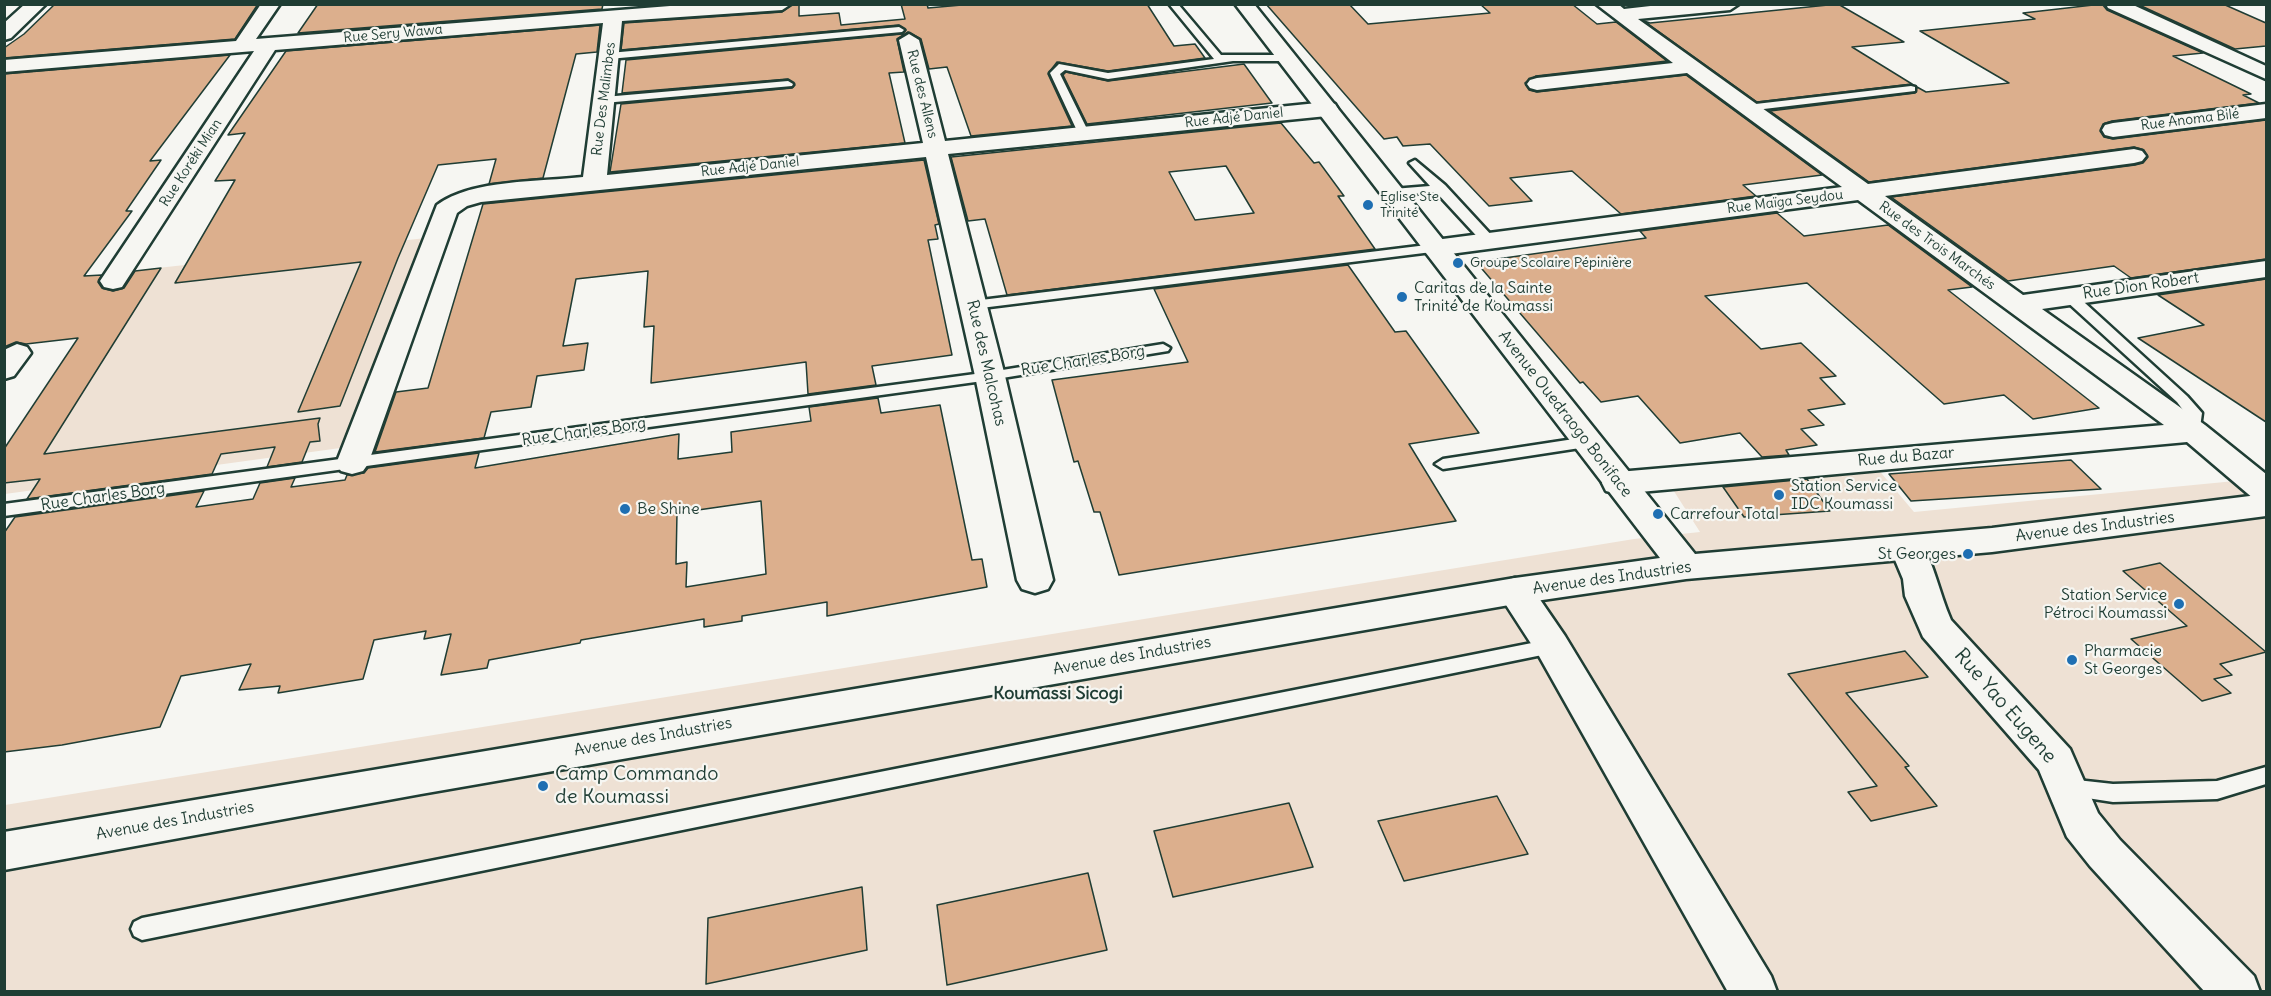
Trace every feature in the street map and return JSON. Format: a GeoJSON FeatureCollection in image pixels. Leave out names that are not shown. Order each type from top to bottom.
{"type":"FeatureCollection","features":[{"type":"Feature","properties":{"kind":"street"},"geometry":{"type":"LineString","coordinates":[[7,29],[37,4]]}},
{"type":"Feature","properties":{"kind":"street"},"geometry":{"type":"LineString","coordinates":[[242,46],[271,4]]}},
{"type":"Feature","properties":{"kind":"street","name":"Rue Sery Wawa"},"geometry":{"type":"LineString","coordinates":[[4,66],[269,44],[560,12],[782,4]]}},
{"type":"Feature","properties":{"kind":"street","name":"Avenue Ouedraogo Boniface"},"geometry":{"type":"LineString","coordinates":[[1244,4],[1686,567]]}},
{"type":"Feature","properties":{"kind":"street"},"geometry":{"type":"LineString","coordinates":[[1612,10],[1730,4]]}},
{"type":"Feature","properties":{"kind":"street"},"geometry":{"type":"LineString","coordinates":[[2115,4],[2266,73]]}},
{"type":"Feature","properties":{"kind":"street","name":"Rue des Trois Marchés"},"geometry":{"type":"LineString","coordinates":[[1612,10],[2194,432],[2266,491]]}},
{"type":"Feature","properties":{"kind":"street","name":"Rue Des Malimbes"},"geometry":{"type":"LineString","coordinates":[[594,183],[609,56],[629,11]]}},
{"type":"Feature","properties":{"kind":"street","name":"Rue des Allens"},"geometry":{"type":"LineString","coordinates":[[904,35],[935,148]]}},
{"type":"Feature","properties":{"kind":"street","name":"Rue Koréki Mian"},"geometry":{"type":"LineString","coordinates":[[113,281],[269,44]]}},
{"type":"Feature","properties":{"kind":"street"},"geometry":{"type":"LineString","coordinates":[[1537,84],[1690,67]]}},
{"type":"Feature","properties":{"kind":"street","name":"Rue Adjé Daniel"},"geometry":{"type":"LineString","coordinates":[[352,464],[446,210],[458,201],[479,195],[1327,109]]}},
{"type":"Feature","properties":{"kind":"street","name":"Rue Anoma Bilé"},"geometry":{"type":"LineString","coordinates":[[2113,130],[2266,111]]}},
{"type":"Feature","properties":{"kind":"street","name":"Rue des Malcohas"},"geometry":{"type":"LineString","coordinates":[[935,148],[990,376],[1035,580]]}},
{"type":"Feature","properties":{"kind":"street","name":"Rue Maïga Seydou"},"geometry":{"type":"LineString","coordinates":[[1435,248],[2134,156]]}},
{"type":"Feature","properties":{"kind":"street","name":"Rue Dion Robert"},"geometry":{"type":"LineString","coordinates":[[2016,304],[2266,269]]}},
{"type":"Feature","properties":{"kind":"street","name":"Rue du Bazar"},"geometry":{"type":"LineString","coordinates":[[1618,483],[2194,432]]}},
{"type":"Feature","properties":{"kind":"street","name":"Avenue des Industries"},"geometry":{"type":"LineString","coordinates":[[4,851],[433,775],[1515,591],[1686,567],[1992,540],[2266,505]]}},
{"type":"Feature","properties":{"kind":"street","name":"Rue Yao Eugene"},"geometry":{"type":"LineString","coordinates":[[1907,548],[1921,579],[1923,596],[1936,627],[2056,762],[2082,824],[2105,853],[2237,992]]}},
{"type":"Feature","properties":{"kind":"street"},"geometry":{"type":"LineString","coordinates":[[1515,591],[1552,646],[1754,992]]}},
{"type":"Feature","properties":{"kind":"lane"},"geometry":{"type":"LineString","coordinates":[[1173,4],[1214,55],[1229,60]]}},
{"type":"Feature","properties":{"kind":"lane"},"geometry":{"type":"LineString","coordinates":[[609,56],[904,35]]}},
{"type":"Feature","properties":{"kind":"lane"},"geometry":{"type":"LineString","coordinates":[[1083,133],[1055,73],[1062,66],[1108,75],[1229,60],[1287,58]]}},
{"type":"Feature","properties":{"kind":"lane"},"geometry":{"type":"LineString","coordinates":[[604,100],[788,84]]}},
{"type":"Feature","properties":{"kind":"lane"},"geometry":{"type":"LineString","coordinates":[[1747,108],[1911,89]]}},
{"type":"Feature","properties":{"kind":"lane"},"geometry":{"type":"LineString","coordinates":[[1415,163],[1489,241]]}},
{"type":"Feature","properties":{"kind":"lane"},"geometry":{"type":"LineString","coordinates":[[1393,193],[1441,188]]}},
{"type":"Feature","properties":{"kind":"lane"},"geometry":{"type":"LineString","coordinates":[[973,305],[1435,248]]}},
{"type":"Feature","properties":{"kind":"lane"},"geometry":{"type":"LineString","coordinates":[[2069,296],[2182,399],[2194,413],[2194,432]]}},
{"type":"Feature","properties":{"kind":"lane","name":"Rue Charles Borg"},"geometry":{"type":"LineString","coordinates":[[4,510],[990,376],[1163,348]]}},
{"type":"Feature","properties":{"kind":"lane"},"geometry":{"type":"LineString","coordinates":[[1443,464],[1587,442]]}},
{"type":"Feature","properties":{"kind":"lane"},"geometry":{"type":"LineString","coordinates":[[142,929],[1552,646]]}},
{"type":"Feature","properties":{"kind":"lane"},"geometry":{"type":"LineString","coordinates":[[2067,788],[2113,793],[2217,790],[2266,776]]}},
{"type":"Feature","properties":{"kind":"shaded area"},"geometry":{"type":"Polygon","coordinates":[[[426,238],[355,446],[5,494],[4,449],[122,272],[426,238]]]}},
{"type":"Feature","properties":{"kind":"shaded area"},"geometry":{"type":"Polygon","coordinates":[[[1877,468],[1914,512],[2266,478],[2266,991],[5,992],[5,805],[1634,539],[1700,532],[1670,485],[1877,468]]]}},
{"type":"Feature","properties":{"kind":"building"},"geometry":{"type":"Polygon","coordinates":[[[55,4],[258,4],[235,39],[4,58],[4,48],[24,34],[55,4]]]}},
{"type":"Feature","properties":{"kind":"building"},"geometry":{"type":"Polygon","coordinates":[[[318,4],[603,4],[602,9],[298,33],[318,4]]]}},
{"type":"Feature","properties":{"kind":"building"},"geometry":{"type":"Polygon","coordinates":[[[793,4],[799,4],[799,16],[839,13],[841,25],[905,19],[901,4],[927,4],[928,8],[973,4],[1147,4],[1174,46],[1195,44],[1205,58],[1108,71],[1057,62],[1048,74],[1072,126],[971,136],[947,67],[929,69],[921,39],[908,32],[897,39],[904,72],[889,73],[905,143],[610,172],[621,104],[792,88],[795,85],[788,79],[622,93],[626,60],[902,34],[906,30],[899,25],[621,50],[624,23],[782,12],[793,4]]]}},
{"type":"Feature","properties":{"kind":"building"},"geometry":{"type":"Polygon","coordinates":[[[1266,4],[1349,4],[1368,24],[1490,13],[1480,4],[1572,4],[1597,24],[1616,22],[1667,61],[1536,76],[1525,83],[1529,90],[1537,92],[1686,75],[1822,175],[1743,185],[1756,196],[1621,214],[1572,171],[1510,178],[1532,201],[1489,206],[1430,144],[1403,146],[1397,137],[1384,139],[1266,4]]]}},
{"type":"Feature","properties":{"kind":"building"},"geometry":{"type":"Polygon","coordinates":[[[1838,4],[1904,42],[1852,47],[1912,84],[1757,102],[1644,21],[1650,23],[1838,4]]]}},
{"type":"Feature","properties":{"kind":"building"},"geometry":{"type":"Polygon","coordinates":[[[2102,4],[2107,10],[2203,53],[2173,56],[2251,94],[2243,95],[2259,103],[2112,121],[2103,124],[2100,131],[2104,137],[2113,139],[2266,120],[2266,259],[2131,278],[2114,266],[2008,281],[1891,197],[2135,165],[2143,163],[2148,157],[2144,150],[2134,147],[1869,182],[1770,111],[1915,93],[1917,87],[1926,92],[2009,83],[1920,31],[2035,19],[2023,13],[2102,4]]]}},
{"type":"Feature","properties":{"kind":"building"},"geometry":{"type":"Polygon","coordinates":[[[2137,4],[2223,4],[2266,23],[2266,46],[2235,49],[2137,4]]]}},
{"type":"Feature","properties":{"kind":"building"},"geometry":{"type":"Polygon","coordinates":[[[600,25],[597,52],[576,54],[543,178],[489,184],[496,159],[438,165],[398,258],[340,406],[298,412],[361,262],[175,283],[235,180],[215,181],[245,133],[228,135],[286,51],[600,25]]]}},
{"type":"Feature","properties":{"kind":"building"},"geometry":{"type":"Polygon","coordinates":[[[230,55],[150,161],[161,160],[126,211],[132,211],[84,276],[102,275],[98,282],[102,288],[113,291],[124,288],[135,271],[161,268],[44,454],[320,418],[318,424],[320,441],[310,442],[302,462],[267,467],[275,447],[221,454],[212,474],[27,499],[40,479],[4,483],[4,449],[78,338],[26,344],[16,342],[4,347],[4,74],[230,55]]]}},
{"type":"Feature","properties":{"kind":"building"},"geometry":{"type":"Polygon","coordinates":[[[1244,64],[1272,103],[1087,124],[1063,75],[1066,72],[1108,81],[1244,64]]]}},
{"type":"Feature","properties":{"kind":"building"},"geometry":{"type":"Polygon","coordinates":[[[1281,123],[1314,163],[1319,162],[1344,196],[1338,196],[1375,249],[1007,295],[985,219],[968,221],[951,157],[1281,123]],[[1226,166],[1169,172],[1195,220],[1254,213],[1226,166]]]}},
{"type":"Feature","properties":{"kind":"building"},"geometry":{"type":"Polygon","coordinates":[[[924,160],[939,224],[935,225],[938,239],[928,240],[952,355],[872,366],[876,385],[808,394],[806,362],[651,383],[654,326],[644,327],[648,271],[576,279],[563,346],[588,343],[584,370],[537,376],[531,407],[491,412],[484,438],[375,452],[396,392],[428,388],[483,204],[924,160]]]}},
{"type":"Feature","properties":{"kind":"building"},"geometry":{"type":"Polygon","coordinates":[[[1777,213],[1804,236],[1888,225],[1972,287],[1948,290],[2099,408],[2033,419],[2004,395],[1944,404],[1807,283],[1705,296],[1761,349],[1801,343],[1836,376],[1820,378],[1845,404],[1808,410],[1824,425],[1801,429],[1817,445],[1786,450],[1789,455],[1762,457],[1740,433],[1680,443],[1638,396],[1601,402],[1583,382],[1580,383],[1476,262],[1646,238],[1640,231],[1777,213]]]}},
{"type":"Feature","properties":{"kind":"building"},"geometry":{"type":"Polygon","coordinates":[[[1348,265],[1395,332],[1406,331],[1479,433],[1409,444],[1456,521],[1119,575],[1100,512],[1094,512],[1078,461],[1074,462],[1052,380],[1188,362],[1154,289],[1348,265]]]}},
{"type":"Feature","properties":{"kind":"building"},"geometry":{"type":"Polygon","coordinates":[[[2266,279],[2266,422],[2138,338],[2204,325],[2158,295],[2266,279]]]}},
{"type":"Feature","properties":{"kind":"building"},"geometry":{"type":"Polygon","coordinates":[[[878,398],[881,413],[940,405],[972,560],[982,559],[987,587],[827,616],[827,602],[742,616],[742,621],[704,627],[704,619],[581,640],[580,643],[489,660],[487,668],[441,675],[451,634],[424,639],[426,631],[374,640],[363,679],[278,693],[280,686],[239,690],[251,664],[181,676],[160,727],[62,745],[4,752],[4,533],[15,517],[204,491],[196,507],[253,499],[260,483],[295,478],[291,487],[345,480],[347,475],[364,473],[368,468],[479,453],[475,468],[679,434],[678,459],[732,452],[731,432],[811,421],[809,407],[878,398]],[[761,501],[677,513],[676,564],[687,562],[686,587],[766,574],[761,501]]]}},
{"type":"Feature","properties":{"kind":"building"},"geometry":{"type":"Polygon","coordinates":[[[2071,460],[2101,489],[1911,501],[1889,474],[2071,460]]]}},
{"type":"Feature","properties":{"kind":"building"},"geometry":{"type":"Polygon","coordinates":[[[1807,479],[1830,511],[1744,517],[1723,487],[1807,479]]]}},
{"type":"Feature","properties":{"kind":"building"},"geometry":{"type":"Polygon","coordinates":[[[2160,563],[2266,652],[2220,664],[2232,675],[2214,679],[2231,693],[2202,701],[2131,639],[2187,626],[2123,571],[2160,563]]]}},
{"type":"Feature","properties":{"kind":"building"},"geometry":{"type":"Polygon","coordinates":[[[1905,651],[1928,677],[1846,693],[1909,766],[1905,767],[1937,806],[1871,821],[1848,792],[1877,786],[1788,674],[1905,651]]]}},
{"type":"Feature","properties":{"kind":"building"},"geometry":{"type":"Polygon","coordinates":[[[1497,796],[1528,854],[1404,881],[1378,821],[1497,796]]]}},
{"type":"Feature","properties":{"kind":"building"},"geometry":{"type":"Polygon","coordinates":[[[1289,803],[1313,867],[1173,897],[1154,831],[1289,803]]]}},
{"type":"Feature","properties":{"kind":"building"},"geometry":{"type":"Polygon","coordinates":[[[1088,873],[1107,950],[947,985],[937,905],[1088,873]]]}},
{"type":"Feature","properties":{"kind":"building"},"geometry":{"type":"Polygon","coordinates":[[[862,887],[867,950],[706,984],[708,918],[862,887]]]}},
{"type":"Feature","properties":{"kind":"place","name":"Eglise Ste Trinité"},"geometry":{"type":"Point","coordinates":[1368,205]}},
{"type":"Feature","properties":{"kind":"place","name":"Groupe Scolaire Pépinière"},"geometry":{"type":"Point","coordinates":[1458,263]}},
{"type":"Feature","properties":{"kind":"place","name":"Caritas de la Sainte Trinité de Koumassi"},"geometry":{"type":"Point","coordinates":[1402,297]}},
{"type":"Feature","properties":{"kind":"place","name":"Station Service IDC Koumassi"},"geometry":{"type":"Point","coordinates":[1779,495]}},
{"type":"Feature","properties":{"kind":"place","name":"Be Shine"},"geometry":{"type":"Point","coordinates":[625,509]}},
{"type":"Feature","properties":{"kind":"place","name":"Carrefour Total"},"geometry":{"type":"Point","coordinates":[1658,514]}},
{"type":"Feature","properties":{"kind":"place","name":"St Georges"},"geometry":{"type":"Point","coordinates":[1968,554]}},
{"type":"Feature","properties":{"kind":"place","name":"Station Service Pétroci Koumassi"},"geometry":{"type":"Point","coordinates":[2179,604]}},
{"type":"Feature","properties":{"kind":"place","name":"Pharmacie St Georges"},"geometry":{"type":"Point","coordinates":[2072,660]}},
{"type":"Feature","properties":{"kind":"place","name":"Camp Commando de Koumassi"},"geometry":{"type":"Point","coordinates":[543,786]}},
{"type":"Feature","properties":{"kind":"district","name":"Koumassi Sicogi"},"geometry":{"type":"Point","coordinates":[1058,694]}}]}
